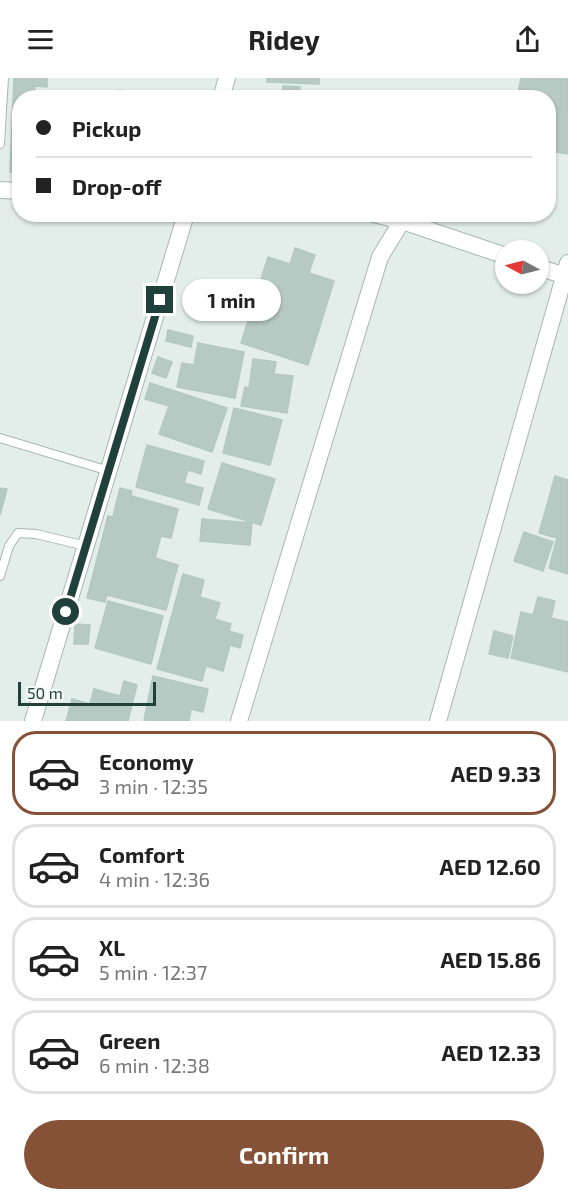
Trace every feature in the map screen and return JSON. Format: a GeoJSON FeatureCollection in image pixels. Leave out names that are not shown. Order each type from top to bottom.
{"type":"FeatureCollection","features":[{"type":"Feature","properties":{"kind":"street"},"geometry":{"type":"LineString","coordinates":[[33,721],[184,222]]}},
{"type":"Feature","properties":{"kind":"street"},"geometry":{"type":"LineString","coordinates":[[238,721],[380,257],[401,222]]}},
{"type":"Feature","properties":{"kind":"street"},"geometry":{"type":"LineString","coordinates":[[405,222],[495,252]]}},
{"type":"Feature","properties":{"kind":"street"},"geometry":{"type":"LineString","coordinates":[[438,721],[566,270],[549,268]]}},
{"type":"Feature","properties":{"kind":"lane"},"geometry":{"type":"LineString","coordinates":[[0,144],[4,78]]}},
{"type":"Feature","properties":{"kind":"lane"},"geometry":{"type":"LineString","coordinates":[[0,438],[109,471]]}},
{"type":"Feature","properties":{"kind":"lane"},"geometry":{"type":"LineString","coordinates":[[0,576],[9,546],[18,533],[36,534],[86,546]]}},
{"type":"Feature","properties":{"kind":"building"},"geometry":{"type":"Polygon","coordinates":[[[14,78],[47,78],[47,87],[35,86],[35,90],[13,90],[14,78]]]}},
{"type":"Feature","properties":{"kind":"building"},"geometry":{"type":"Polygon","coordinates":[[[267,78],[319,78],[319,84],[267,82],[267,78]]]}},
{"type":"Feature","properties":{"kind":"building"},"geometry":{"type":"Polygon","coordinates":[[[521,78],[568,79],[568,154],[556,152],[556,90],[519,90],[521,78]]]}},
{"type":"Feature","properties":{"kind":"building"},"geometry":{"type":"Polygon","coordinates":[[[283,86],[300,87],[300,90],[283,90],[283,86]]]}},
{"type":"Feature","properties":{"kind":"building"},"geometry":{"type":"Polygon","coordinates":[[[12,125],[12,172],[10,172],[12,125]]]}},
{"type":"Feature","properties":{"kind":"building"},"geometry":{"type":"Polygon","coordinates":[[[295,248],[315,255],[309,273],[334,281],[308,365],[241,343],[268,257],[290,264],[295,248]]]}},
{"type":"Feature","properties":{"kind":"building"},"geometry":{"type":"Polygon","coordinates":[[[168,330],[193,336],[191,347],[166,341],[168,330]]]}},
{"type":"Feature","properties":{"kind":"building"},"geometry":{"type":"Polygon","coordinates":[[[198,343],[244,352],[235,398],[177,387],[182,363],[194,365],[198,343]]]}},
{"type":"Feature","properties":{"kind":"building"},"geometry":{"type":"Polygon","coordinates":[[[158,357],[172,362],[166,378],[152,373],[158,357]]]}},
{"type":"Feature","properties":{"kind":"building"},"geometry":{"type":"Polygon","coordinates":[[[253,359],[276,362],[274,374],[293,376],[287,413],[241,406],[245,387],[249,388],[253,359]]]}},
{"type":"Feature","properties":{"kind":"building"},"geometry":{"type":"Polygon","coordinates":[[[150,383],[227,408],[212,452],[159,434],[169,406],[145,399],[150,383]]]}},
{"type":"Feature","properties":{"kind":"building"},"geometry":{"type":"Polygon","coordinates":[[[234,408],[282,420],[270,465],[223,453],[234,408]]]}},
{"type":"Feature","properties":{"kind":"building"},"geometry":{"type":"Polygon","coordinates":[[[147,445],[204,461],[201,474],[188,470],[184,483],[203,488],[199,505],[136,487],[147,445]]]}},
{"type":"Feature","properties":{"kind":"building"},"geometry":{"type":"Polygon","coordinates":[[[222,463],[275,479],[261,525],[208,509],[222,463]]]}},
{"type":"Feature","properties":{"kind":"building"},"geometry":{"type":"Polygon","coordinates":[[[555,476],[568,480],[568,574],[549,568],[557,538],[539,533],[555,476]]]}},
{"type":"Feature","properties":{"kind":"building"},"geometry":{"type":"Polygon","coordinates":[[[0,488],[7,489],[0,515],[0,488]]]}},
{"type":"Feature","properties":{"kind":"building"},"geometry":{"type":"Polygon","coordinates":[[[120,488],[132,491],[125,519],[113,516],[120,488]]]}},
{"type":"Feature","properties":{"kind":"building"},"geometry":{"type":"Polygon","coordinates":[[[132,496],[178,509],[171,538],[161,536],[155,558],[178,565],[166,610],[107,595],[105,602],[87,598],[108,516],[126,520],[132,496]]]}},
{"type":"Feature","properties":{"kind":"building"},"geometry":{"type":"Polygon","coordinates":[[[202,519],[252,523],[250,545],[200,541],[202,519]]]}},
{"type":"Feature","properties":{"kind":"building"},"geometry":{"type":"Polygon","coordinates":[[[524,532],[553,542],[543,571],[514,561],[524,532]]]}},
{"type":"Feature","properties":{"kind":"building"},"geometry":{"type":"Polygon","coordinates":[[[183,574],[204,580],[200,597],[220,603],[215,619],[231,624],[229,631],[243,635],[240,648],[230,645],[223,671],[206,666],[202,681],[157,669],[183,574]]]}},
{"type":"Feature","properties":{"kind":"building"},"geometry":{"type":"Polygon","coordinates":[[[538,597],[555,601],[551,618],[568,622],[568,672],[511,658],[521,612],[533,615],[538,597]]]}},
{"type":"Feature","properties":{"kind":"building"},"geometry":{"type":"Polygon","coordinates":[[[108,601],[163,616],[151,664],[95,648],[108,601]]]}},
{"type":"Feature","properties":{"kind":"building"},"geometry":{"type":"Polygon","coordinates":[[[75,624],[90,625],[88,644],[74,644],[75,624]]]}},
{"type":"Feature","properties":{"kind":"building"},"geometry":{"type":"Polygon","coordinates":[[[494,631],[513,636],[508,658],[489,654],[494,631]]]}},
{"type":"Feature","properties":{"kind":"building"},"geometry":{"type":"Polygon","coordinates":[[[153,676],[208,689],[203,712],[191,709],[189,721],[144,720],[153,676]]]}},
{"type":"Feature","properties":{"kind":"building"},"geometry":{"type":"Polygon","coordinates":[[[124,681],[137,685],[128,721],[66,721],[72,699],[90,704],[94,689],[120,696],[124,681]]]}},
{"type":"Feature","properties":{"kind":"route"},"geometry":{"type":"LineString","coordinates":[[66,612],[160,300]]}}]}
